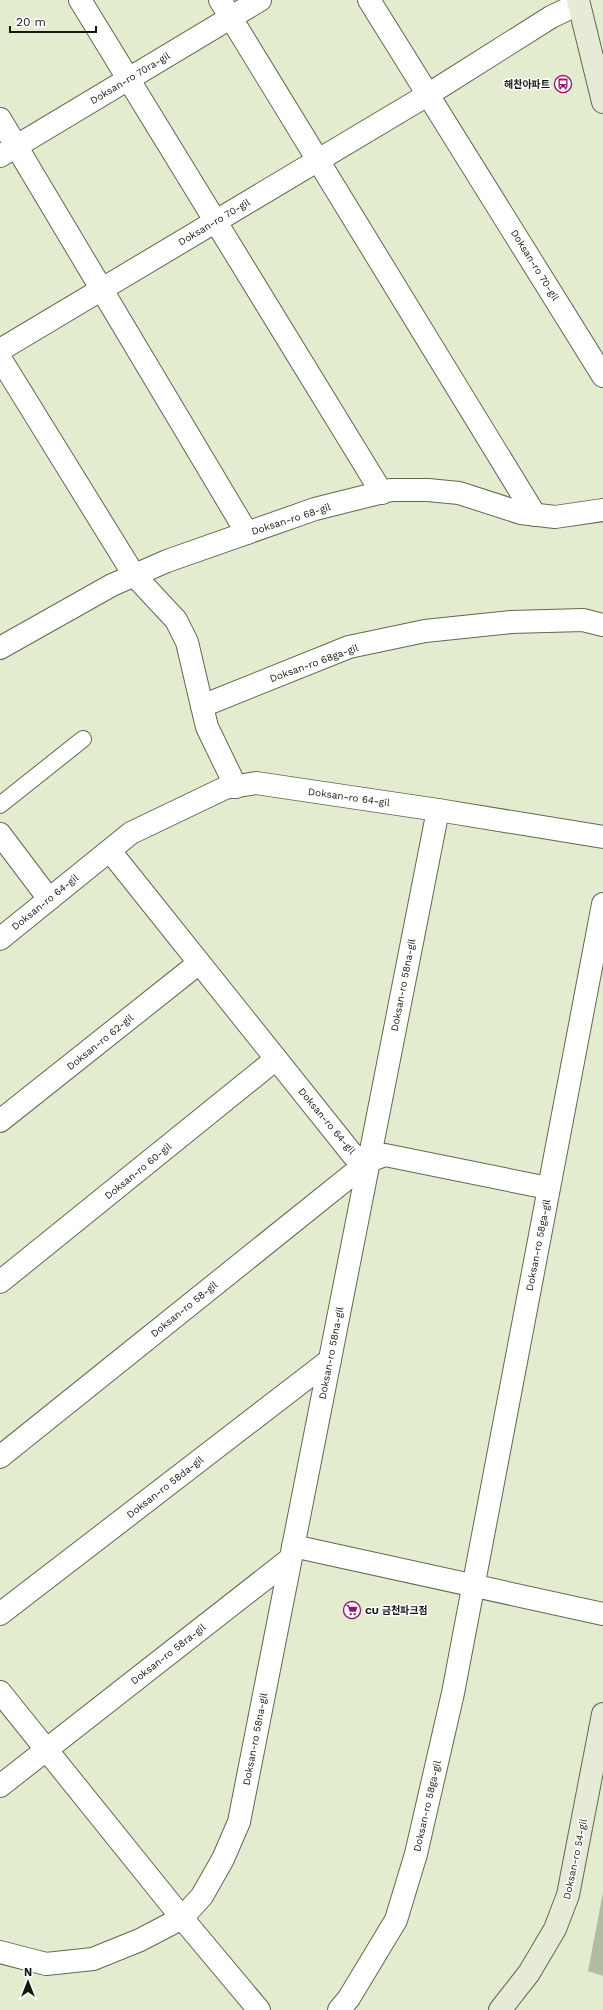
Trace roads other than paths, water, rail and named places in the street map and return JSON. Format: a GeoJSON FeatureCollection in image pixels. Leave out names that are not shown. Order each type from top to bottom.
{"type":"FeatureCollection","features":[{"type":"Feature","properties":{"kind":"street"},"geometry":{"type":"LineString","coordinates":[[80,0],[382,493]]}},
{"type":"Feature","properties":{"kind":"street","name":"Doksan-ro 70ra-gil"},"geometry":{"type":"LineString","coordinates":[[8,151],[129,79],[226,9],[260,0]]}},
{"type":"Feature","properties":{"kind":"street","name":"Doksan-ro 70-gil"},"geometry":{"type":"LineString","coordinates":[[369,0],[429,94],[603,376]]}},
{"type":"Feature","properties":{"kind":"street"},"geometry":{"type":"LineString","coordinates":[[577,1],[603,102]]}},
{"type":"Feature","properties":{"kind":"street","name":"Doksan-ro 70-gil"},"geometry":{"type":"LineString","coordinates":[[0,350],[429,94],[577,1]]}},
{"type":"Feature","properties":{"kind":"street"},"geometry":{"type":"LineString","coordinates":[[226,9],[535,515]]}},
{"type":"Feature","properties":{"kind":"street"},"geometry":{"type":"LineString","coordinates":[[0,119],[8,151],[102,289],[247,533]]}},
{"type":"Feature","properties":{"kind":"street"},"geometry":{"type":"LineString","coordinates":[[0,358],[134,576],[176,620],[187,642],[207,727],[236,786]]}},
{"type":"Feature","properties":{"kind":"street","name":"Doksan-ro 68-gil"},"geometry":{"type":"LineString","coordinates":[[1,644],[106,589],[167,561],[315,509],[391,490],[428,490],[459,493],[521,513],[535,515],[555,516],[603,510]]}},
{"type":"Feature","properties":{"kind":"street","name":"Doksan-ro 68ga-gil"},"geometry":{"type":"LineString","coordinates":[[202,706],[350,647],[425,631],[510,622],[583,620],[603,625]]}},
{"type":"Feature","properties":{"kind":"street","name":"Doksan-ro 64-gil"},"geometry":{"type":"LineString","coordinates":[[0,939],[131,833],[225,788],[236,786],[256,783],[438,810],[603,837]]}},
{"type":"Feature","properties":{"kind":"street","name":"Doksan-ro 58na-gil"},"geometry":{"type":"LineString","coordinates":[[0,1952],[46,1964],[93,1959],[140,1940],[182,1918],[202,1896],[223,1859],[239,1822],[438,810]]}},
{"type":"Feature","properties":{"kind":"street"},"geometry":{"type":"LineString","coordinates":[[0,834],[49,899]]}},
{"type":"Feature","properties":{"kind":"street","name":"Doksan-ro 64-gil"},"geometry":{"type":"LineString","coordinates":[[110,851],[352,1155],[369,1161]]}},
{"type":"Feature","properties":{"kind":"street","name":"Doksan-ro 58ga-gil"},"geometry":{"type":"LineString","coordinates":[[339,2010],[349,1998],[396,1920],[416,1854],[451,1701],[603,904]]}},
{"type":"Feature","properties":{"kind":"street","name":"Doksan-ro 62-gil"},"geometry":{"type":"LineString","coordinates":[[0,1122],[199,963]]}},
{"type":"Feature","properties":{"kind":"street","name":"Doksan-ro 60-gil"},"geometry":{"type":"LineString","coordinates":[[0,1282],[276,1059]]}},
{"type":"Feature","properties":{"kind":"street"},"geometry":{"type":"LineString","coordinates":[[369,1161],[386,1155],[548,1188]]}},
{"type":"Feature","properties":{"kind":"street","name":"Doksan-ro 58-gil"},"geometry":{"type":"LineString","coordinates":[[0,1457],[369,1161]]}},
{"type":"Feature","properties":{"kind":"street","name":"Doksan-ro 58da-gil"},"geometry":{"type":"LineString","coordinates":[[0,1614],[330,1360]]}},
{"type":"Feature","properties":{"kind":"street"},"geometry":{"type":"LineString","coordinates":[[292,1552],[473,1586],[603,1614]]}},
{"type":"Feature","properties":{"kind":"street","name":"Doksan-ro 58ra-gil"},"geometry":{"type":"LineString","coordinates":[[0,1786],[292,1552]]}},
{"type":"Feature","properties":{"kind":"street"},"geometry":{"type":"LineString","coordinates":[[0,1692],[182,1918],[259,2010]]}},
{"type":"Feature","properties":{"kind":"street","name":"Doksan-ro 54-gil"},"geometry":{"type":"LineString","coordinates":[[500,2010],[529,1973],[544,1948],[555,1929],[568,1895],[603,1714]]}},
{"type":"Feature","properties":{"kind":"lane"},"geometry":{"type":"LineString","coordinates":[[0,805],[83,739]]}},
{"type":"Feature","properties":{"kind":"place","name":"해찬아파트"},"geometry":{"type":"Point","coordinates":[563,84]}},
{"type":"Feature","properties":{"kind":"place","name":"CU 금천파크점"},"geometry":{"type":"Point","coordinates":[352,1610]}}]}
